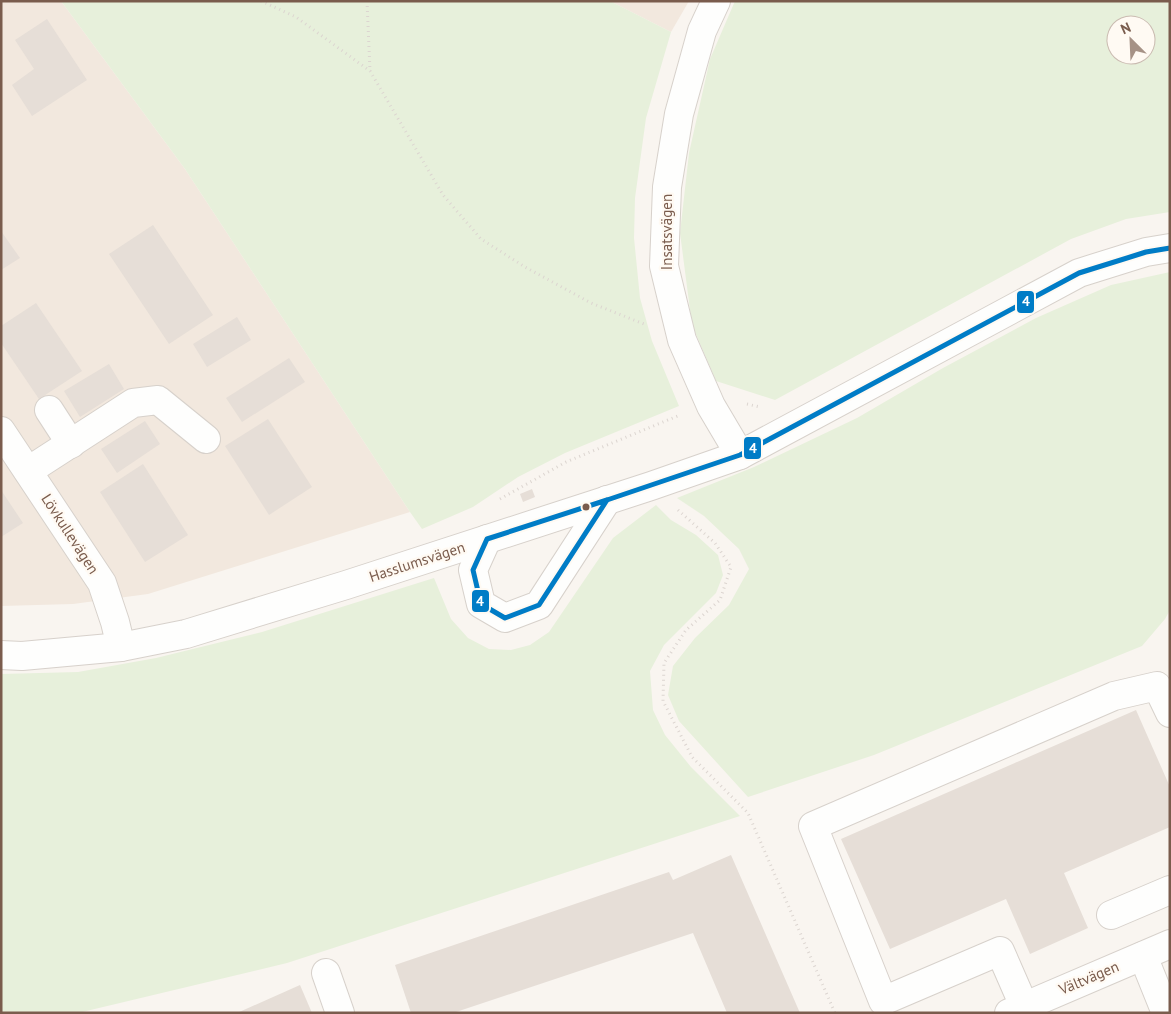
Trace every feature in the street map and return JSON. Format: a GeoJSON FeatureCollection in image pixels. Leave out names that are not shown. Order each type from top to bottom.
{"type":"FeatureCollection","features":[{"type":"Feature","properties":{"kind":"street","name":"Insatsvägen"},"geometry":{"type":"LineString","coordinates":[[716,1],[702,31],[679,114],[667,187],[664,266],[682,340],[710,406],[740,454]]}},
{"type":"Feature","properties":{"kind":"street","name":"Hasslumsvägen"},"geometry":{"type":"LineString","coordinates":[[1,655],[22,656],[121,647],[186,634],[346,585],[651,486],[740,454],[1079,273],[1146,252],[1170,248]]}},
{"type":"Feature","properties":{"kind":"street"},"geometry":{"type":"LineString","coordinates":[[28,472],[133,403],[158,400],[206,439]]}},
{"type":"Feature","properties":{"kind":"street"},"geometry":{"type":"LineString","coordinates":[[49,410],[71,444]]}},
{"type":"Feature","properties":{"kind":"street","name":"Lövkullevägen"},"geometry":{"type":"LineString","coordinates":[[1,431],[102,583],[121,647]]}},
{"type":"Feature","properties":{"kind":"street"},"geometry":{"type":"LineString","coordinates":[[487,539],[473,570],[481,604],[505,618],[539,605],[607,500]]}},
{"type":"Feature","properties":{"kind":"street"},"geometry":{"type":"LineString","coordinates":[[1016,1009],[1000,951],[882,1002],[813,826],[1114,696],[1156,686],[1170,713]]}},
{"type":"Feature","properties":{"kind":"street"},"geometry":{"type":"LineString","coordinates":[[1111,915],[1170,890]]}},
{"type":"Feature","properties":{"kind":"street","name":"Vältvägen"},"geometry":{"type":"LineString","coordinates":[[1016,1009],[1170,944]]}},
{"type":"Feature","properties":{"kind":"street"},"geometry":{"type":"LineString","coordinates":[[1143,956],[1166,1013]]}},
{"type":"Feature","properties":{"kind":"street"},"geometry":{"type":"LineString","coordinates":[[326,973],[340,1013]]}},
{"type":"Feature","properties":{"kind":"path"},"geometry":{"type":"LineString","coordinates":[[261,1],[296,17],[370,71],[444,195],[481,238],[525,267],[591,303],[682,340]]}},
{"type":"Feature","properties":{"kind":"path"},"geometry":{"type":"LineString","coordinates":[[367,1],[370,71]]}},
{"type":"Feature","properties":{"kind":"path"},"geometry":{"type":"LineString","coordinates":[[494,502],[566,462],[687,412],[710,406],[740,403],[769,408]]}},
{"type":"Feature","properties":{"kind":"path"},"geometry":{"type":"LineString","coordinates":[[651,486],[715,543],[731,567],[720,600],[686,630],[664,663],[663,701],[692,757],[748,813],[835,1013]]}},
{"type":"Feature","properties":{"kind":"shaded area"},"geometry":{"type":"Polygon","coordinates":[[[1,1],[61,1],[185,169],[410,512],[148,594],[73,604],[1,606],[1,1]]]}},
{"type":"Feature","properties":{"kind":"shaded area"},"geometry":{"type":"Polygon","coordinates":[[[610,1],[689,1],[671,32],[610,1]]]}},
{"type":"Feature","properties":{"kind":"green space"},"geometry":{"type":"Polygon","coordinates":[[[61,1],[610,1],[671,32],[646,118],[635,198],[634,238],[640,298],[652,341],[679,406],[565,453],[518,477],[473,507],[422,529],[185,169],[61,1]]]}},
{"type":"Feature","properties":{"kind":"green space"},"geometry":{"type":"Polygon","coordinates":[[[735,1],[1170,1],[1170,212],[1126,219],[1071,239],[775,400],[716,381],[692,325],[680,233],[689,153],[710,59],[735,1]]]}},
{"type":"Feature","properties":{"kind":"green space"},"geometry":{"type":"Polygon","coordinates":[[[1170,272],[1170,610],[1165,619],[1142,646],[874,755],[748,797],[679,721],[668,695],[673,666],[695,638],[729,605],[749,569],[739,549],[704,516],[677,498],[754,467],[857,418],[943,368],[1036,318],[1111,285],[1170,272]]]}},
{"type":"Feature","properties":{"kind":"green space"},"geometry":{"type":"Polygon","coordinates":[[[656,505],[671,520],[696,535],[718,555],[723,575],[716,593],[664,645],[650,671],[653,710],[665,735],[691,767],[740,816],[287,963],[78,1013],[1,1013],[1,674],[78,672],[156,658],[262,632],[434,578],[451,619],[468,638],[489,649],[511,650],[530,645],[549,632],[613,538],[656,505]]]}},
{"type":"Feature","properties":{"kind":"building"},"geometry":{"type":"Polygon","coordinates":[[[47,19],[87,80],[32,116],[12,85],[34,69],[15,40],[47,19]]]}},
{"type":"Feature","properties":{"kind":"building"},"geometry":{"type":"Polygon","coordinates":[[[153,225],[213,315],[169,344],[109,254],[153,225]]]}},
{"type":"Feature","properties":{"kind":"building"},"geometry":{"type":"Polygon","coordinates":[[[1,231],[20,258],[1,270],[1,231]]]}},
{"type":"Feature","properties":{"kind":"building"},"geometry":{"type":"Polygon","coordinates":[[[36,303],[82,371],[39,399],[1,343],[1,326],[36,303]]]}},
{"type":"Feature","properties":{"kind":"building"},"geometry":{"type":"Polygon","coordinates":[[[237,317],[251,340],[207,367],[193,344],[237,317]]]}},
{"type":"Feature","properties":{"kind":"building"},"geometry":{"type":"Polygon","coordinates":[[[289,358],[305,382],[242,422],[226,398],[289,358]]]}},
{"type":"Feature","properties":{"kind":"building"},"geometry":{"type":"Polygon","coordinates":[[[109,364],[124,389],[80,417],[64,391],[109,364]]]}},
{"type":"Feature","properties":{"kind":"building"},"geometry":{"type":"Polygon","coordinates":[[[268,419],[312,487],[269,515],[225,446],[268,419]]]}},
{"type":"Feature","properties":{"kind":"building"},"geometry":{"type":"Polygon","coordinates":[[[145,421],[160,444],[117,473],[101,449],[145,421]]]}},
{"type":"Feature","properties":{"kind":"building"},"geometry":{"type":"Polygon","coordinates":[[[143,464],[188,535],[145,562],[100,492],[143,464]]]}},
{"type":"Feature","properties":{"kind":"building"},"geometry":{"type":"Polygon","coordinates":[[[532,489],[535,497],[523,502],[520,494],[532,489]]]}},
{"type":"Feature","properties":{"kind":"building"},"geometry":{"type":"Polygon","coordinates":[[[1,490],[23,523],[1,537],[1,490]]]}},
{"type":"Feature","properties":{"kind":"building"},"geometry":{"type":"Polygon","coordinates":[[[1136,710],[1170,787],[1170,827],[1064,873],[1088,928],[1030,954],[1006,899],[890,949],[841,839],[1136,710]]]}},
{"type":"Feature","properties":{"kind":"building"},"geometry":{"type":"Polygon","coordinates":[[[731,855],[800,1013],[727,1013],[693,933],[453,1013],[411,1013],[395,965],[669,872],[673,880],[731,855]]]}},
{"type":"Feature","properties":{"kind":"building"},"geometry":{"type":"Polygon","coordinates":[[[300,985],[312,1013],[237,1013],[300,985]]]}},
{"type":"Feature","properties":{"kind":"transit line","name":"4"},"geometry":{"type":"LineString","coordinates":[[607,500],[740,455],[1079,273],[1146,252],[1170,248]]}},
{"type":"Feature","properties":{"kind":"transit line","name":"4"},"geometry":{"type":"LineString","coordinates":[[607,500],[539,605],[505,618],[481,604],[473,570],[487,539],[607,500]]}}]}
